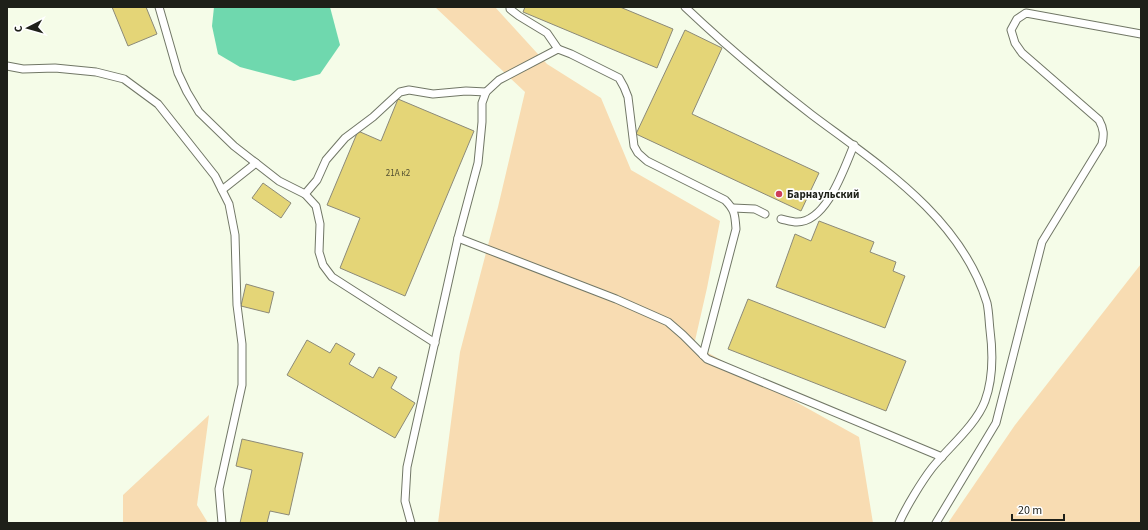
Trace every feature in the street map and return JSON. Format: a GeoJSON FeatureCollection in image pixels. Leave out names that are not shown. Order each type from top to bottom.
{"type":"FeatureCollection","features":[{"type":"Feature","properties":{"kind":"lane"},"geometry":{"type":"LineString","coordinates":[[158,7],[178,73],[187,92],[200,112],[234,146],[279,181],[305,194],[316,206],[320,224],[319,252],[323,265],[332,277],[435,343]]}},
{"type":"Feature","properties":{"kind":"lane"},"geometry":{"type":"LineString","coordinates":[[510,7],[510,9],[519,16],[547,33],[558,49],[619,78],[628,97],[634,146],[638,153],[647,161],[724,200],[733,208],[736,220],[736,229],[703,355]]}},
{"type":"Feature","properties":{"kind":"lane"},"geometry":{"type":"LineString","coordinates":[[685,7],[709,30],[780,90],[854,145],[927,206],[947,229],[970,262],[987,304],[992,344],[990,379],[984,402],[973,421],[932,469],[903,513],[899,523]]}},
{"type":"Feature","properties":{"kind":"lane"},"geometry":{"type":"LineString","coordinates":[[936,523],[996,423],[1042,242],[1102,144],[1103,128],[1099,120],[1022,53],[1015,43],[1011,30],[1017,19],[1026,13],[1141,34]]}},
{"type":"Feature","properties":{"kind":"lane"},"geometry":{"type":"LineString","coordinates":[[411,523],[405,501],[407,467],[458,238],[478,163],[482,122],[482,103],[486,92],[499,80],[558,49]]}},
{"type":"Feature","properties":{"kind":"lane"},"geometry":{"type":"LineString","coordinates":[[7,66],[23,69],[55,68],[96,72],[124,79],[158,104],[215,176],[222,190],[228,204],[235,235],[237,305],[242,344],[242,385],[219,489],[222,523]]}},
{"type":"Feature","properties":{"kind":"lane"},"geometry":{"type":"LineString","coordinates":[[305,194],[317,180],[326,160],[345,138],[373,118],[400,92],[409,90],[433,94],[466,91],[486,92]]}},
{"type":"Feature","properties":{"kind":"lane"},"geometry":{"type":"LineString","coordinates":[[781,219],[798,222],[810,219],[820,210],[831,197],[854,145]]}},
{"type":"Feature","properties":{"kind":"lane"},"geometry":{"type":"LineString","coordinates":[[222,190],[256,163]]}},
{"type":"Feature","properties":{"kind":"lane"},"geometry":{"type":"LineString","coordinates":[[733,208],[755,209],[765,214]]}},
{"type":"Feature","properties":{"kind":"lane"},"geometry":{"type":"LineString","coordinates":[[458,238],[616,299],[668,322],[707,360],[942,458]]}},
{"type":"Feature","properties":{"kind":"shaded area"},"geometry":{"type":"Polygon","coordinates":[[[214,7],[330,7],[340,45],[320,74],[294,81],[240,67],[218,54],[212,26],[214,7]]]}},
{"type":"Feature","properties":{"kind":"shaded area"},"geometry":{"type":"Polygon","coordinates":[[[435,7],[495,7],[547,64],[601,98],[631,170],[720,221],[694,345],[859,437],[873,523],[438,523],[460,352],[498,207],[525,92],[435,7]]]}},
{"type":"Feature","properties":{"kind":"shaded area"},"geometry":{"type":"Polygon","coordinates":[[[1141,264],[1141,523],[948,523],[1015,425],[1141,264]]]}},
{"type":"Feature","properties":{"kind":"shaded area"},"geometry":{"type":"Polygon","coordinates":[[[209,415],[197,505],[208,523],[123,523],[123,495],[209,415]]]}},
{"type":"Feature","properties":{"kind":"building"},"geometry":{"type":"Polygon","coordinates":[[[112,7],[146,7],[157,34],[128,46],[112,7]]]}},
{"type":"Feature","properties":{"kind":"building"},"geometry":{"type":"Polygon","coordinates":[[[525,7],[620,7],[673,29],[657,68],[523,12],[525,7]]]}},
{"type":"Feature","properties":{"kind":"building"},"geometry":{"type":"Polygon","coordinates":[[[685,30],[722,48],[692,114],[819,173],[801,211],[636,134],[685,30]]]}},
{"type":"Feature","properties":{"kind":"building"},"geometry":{"type":"Polygon","coordinates":[[[398,99],[474,131],[405,296],[340,268],[360,218],[327,205],[358,131],[381,141],[398,99]]]}},
{"type":"Feature","properties":{"kind":"building"},"geometry":{"type":"Polygon","coordinates":[[[263,183],[291,203],[281,218],[252,198],[263,183]]]}},
{"type":"Feature","properties":{"kind":"building"},"geometry":{"type":"Polygon","coordinates":[[[819,221],[874,242],[870,252],[896,262],[893,271],[905,276],[885,328],[776,287],[795,234],[811,241],[819,221]]]}},
{"type":"Feature","properties":{"kind":"building"},"geometry":{"type":"Polygon","coordinates":[[[246,284],[274,292],[269,313],[241,306],[246,284]]]}},
{"type":"Feature","properties":{"kind":"building"},"geometry":{"type":"Polygon","coordinates":[[[748,299],[906,361],[886,411],[728,349],[748,299]]]}},
{"type":"Feature","properties":{"kind":"building"},"geometry":{"type":"Polygon","coordinates":[[[307,340],[330,353],[336,343],[355,354],[349,364],[373,378],[379,367],[397,377],[391,388],[415,403],[395,438],[287,375],[307,340]]]}},
{"type":"Feature","properties":{"kind":"building"},"geometry":{"type":"Polygon","coordinates":[[[242,439],[303,453],[289,515],[270,511],[267,523],[240,523],[252,470],[236,466],[242,439]]]}},
{"type":"Feature","properties":{"kind":"place","name":"Барнаульский"},"geometry":{"type":"Point","coordinates":[779,194]}}]}
